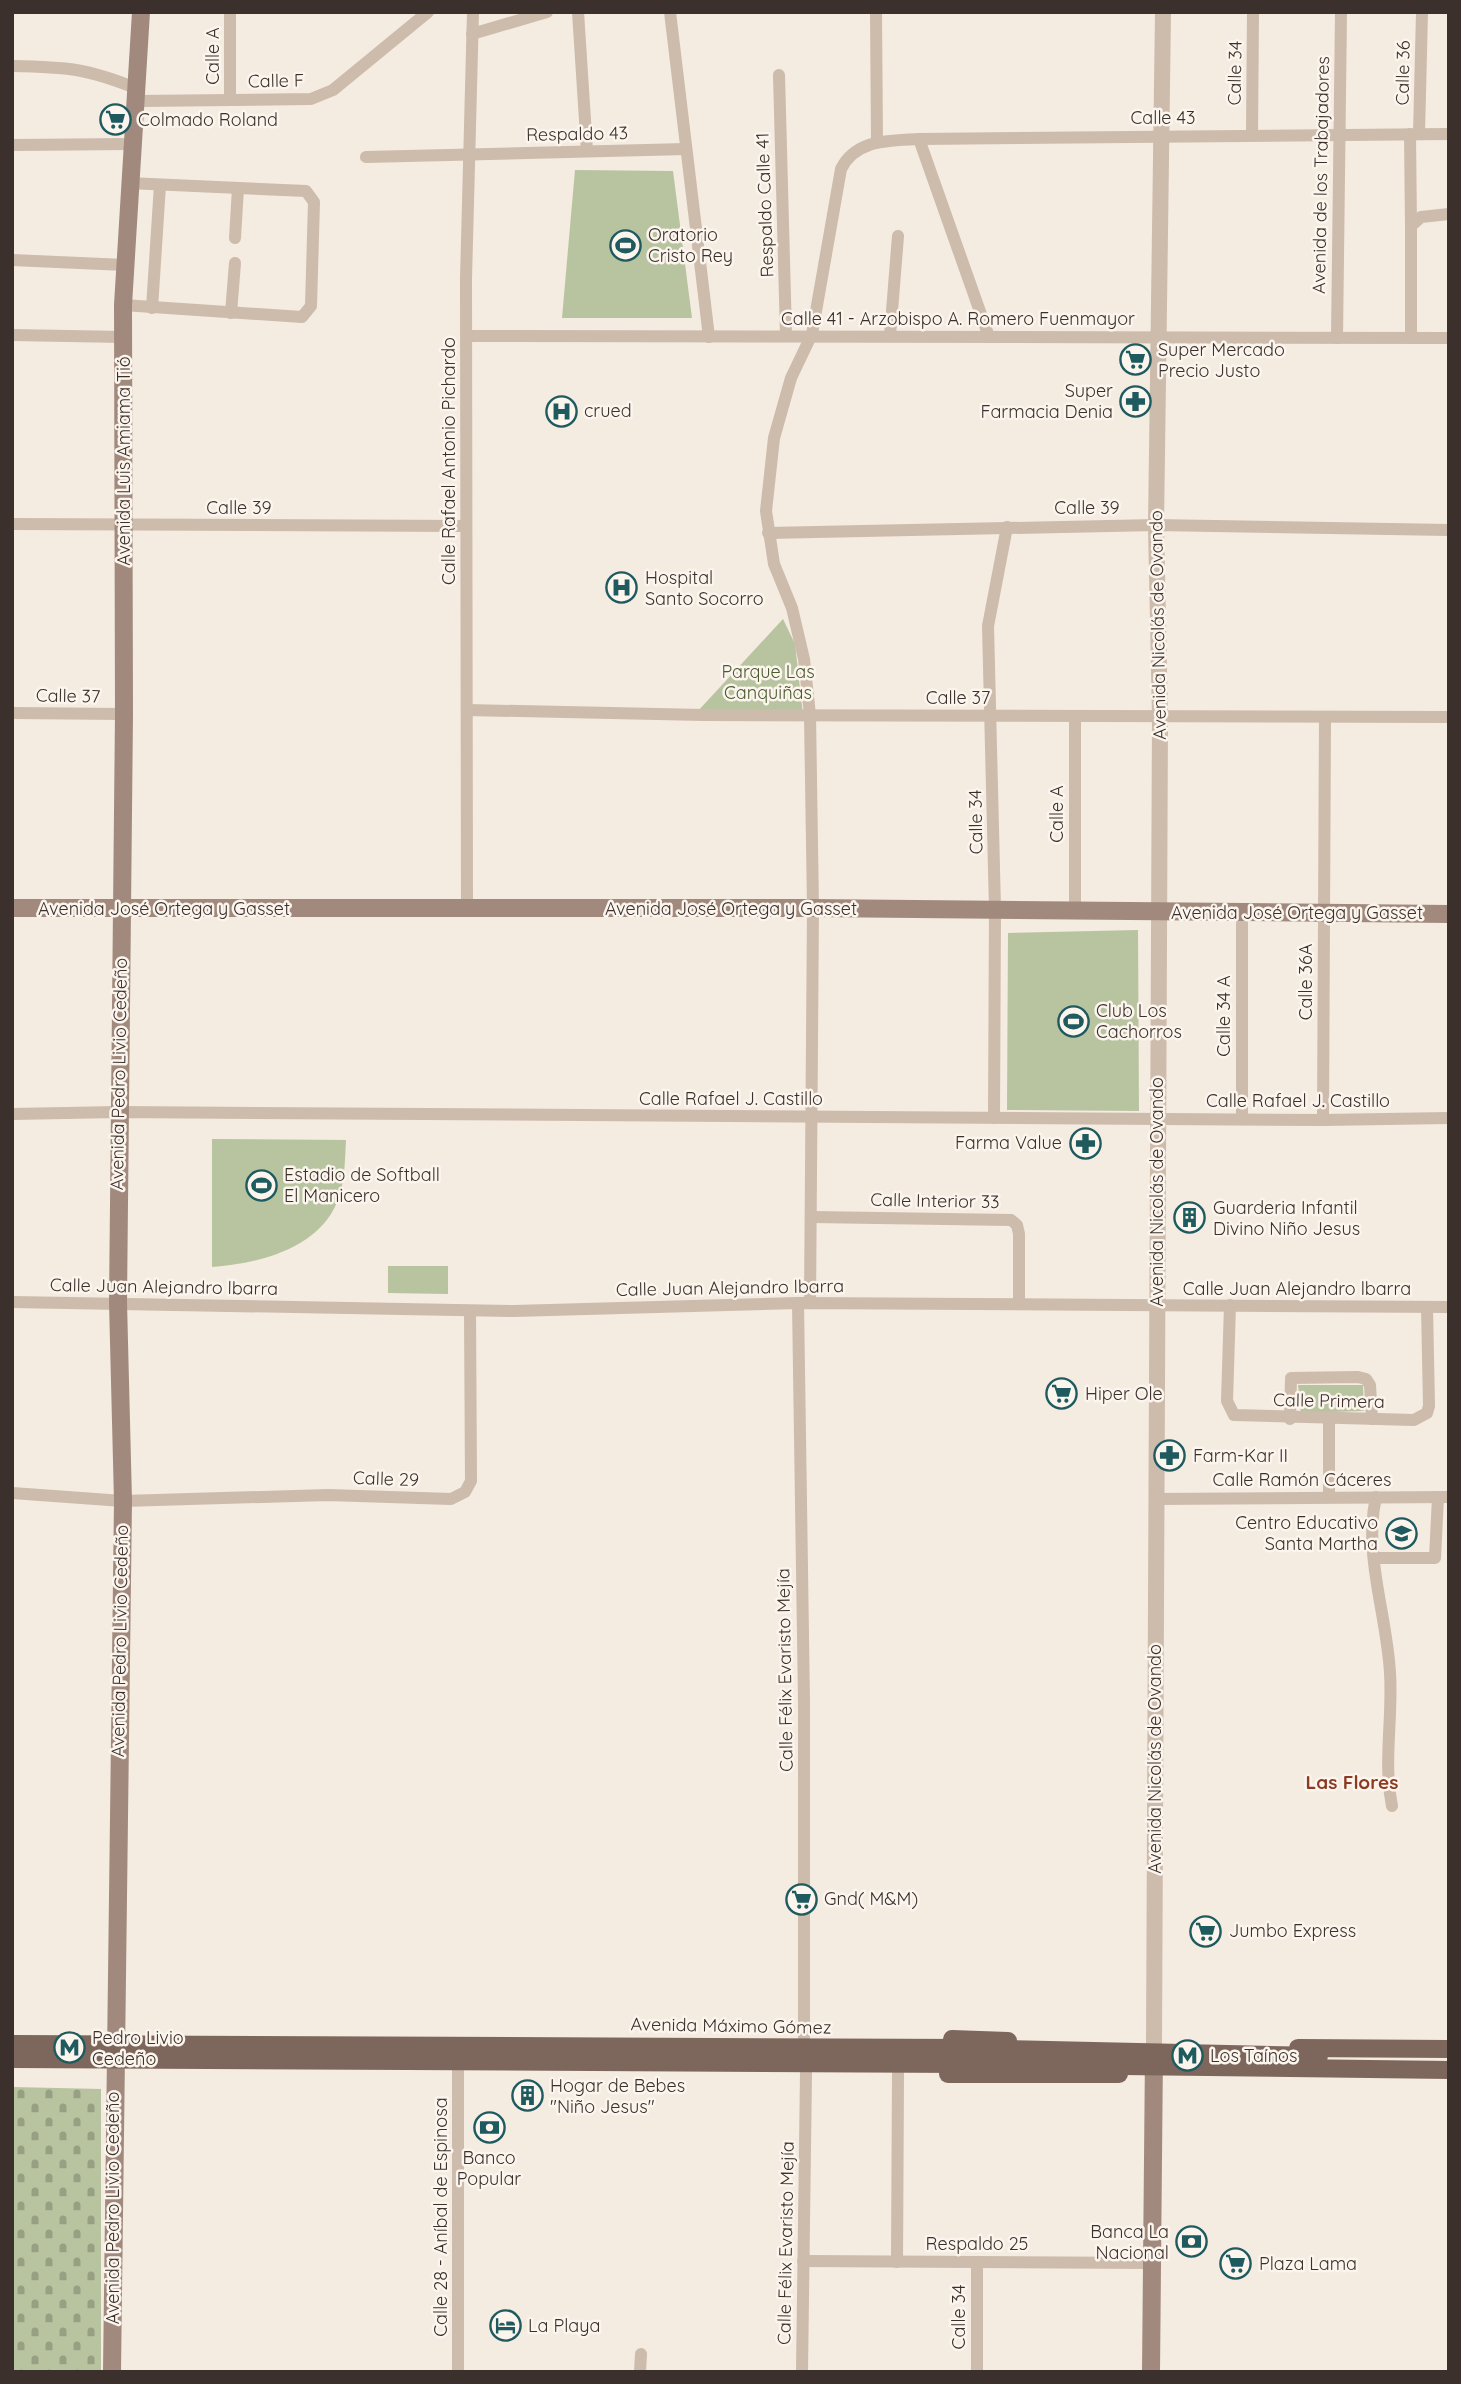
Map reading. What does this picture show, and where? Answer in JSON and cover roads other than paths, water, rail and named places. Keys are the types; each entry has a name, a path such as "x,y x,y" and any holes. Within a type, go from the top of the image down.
{"main road":[{"name":"Avenida Luis Amiama Tió","path":"122,910 125,526 123,305 128,183 137,95 141,12"},
{"name":"Avenida José Ortega y Gasset","path":"12,908 813,908 1449,914"},
{"name":"Avenida Pedro Livio Cedeño","path":"112,2372 123,1500 118,1302 122,910"},
{"path":"708,2045 804,2037 951,2038 1154,2046 1449,2049"},
{"name":"Avenida Máximo Gómez","path":"12,2044 114,2051 458,2062 707,2064 965,2056 1449,2058"},
{"name":"Avenida Máximo Gómez","path":"12,2059 114,2051 708,2045 965,2056 1449,2070"},
{"name":"Avenida Nicolás de Ovando","path":"1151,2372 1154,2046"},
{"path":"707,2064 779,2074 1449,2076"}],"street":[{"name":"Calle A","path":"230,12 230,100"},
{"name":"Calle F","path":"137,95 230,100 311,99 333,90 428,12"},
{"name":"Calle Rafael Antonio Pichardo","path":"467,910 465,526 473,12"},
{"path":"472,34 547,12"},
{"path":"578,12 587,151"},
{"path":"670,12 709,337"},
{"path":"811,334 841,169 847,156 877,142 876,12"},
{"name":"Avenida Nicolás de Ovando","path":"1154,2046 1160,717 1156,525 1163,12"},
{"name":"Calle 34","path":"1252,135 1253,12"},
{"name":"Avenida de los Trabajadores","path":"1337,338 1341,12"},
{"name":"Calle 36","path":"1411,338 1411,226 1422,12"},
{"path":"12,66 75,68 97,72 137,95"},
{"name":"Respaldo Calle 41","path":"779,75 786,335"},
{"name":"Calle 43","path":"877,142 1163,135 1449,134"},
{"path":"919,139 989,337"},
{"path":"12,145 131,144"},
{"name":"Respaldo 43","path":"366,157 686,149"},
{"path":"123,305 302,317 311,306 314,201 306,191 128,183"},
{"path":"152,308 160,185"},
{"path":"235,238 237,188"},
{"path":"1411,226 1421,217 1449,215"},
{"path":"890,336 898,236"},
{"path":"12,260 125,265"},
{"path":"232,313 235,263"},
{"name":"Calle 41 - Arzobispo A. Romero Fuenmayor","path":"467,336 709,337 811,334 1449,338"},
{"name":"Calle Félix Evaristo Mejía","path":"804,2037 804,1303 813,1217 810,715 804,659 768,533 766,511 774,438 791,378 811,334"},
{"path":"12,335 124,337"},
{"name":"Calle 39","path":"12,524 465,526"},
{"name":"Calle 39","path":"768,533 1156,525 1449,530"},
{"name":"Calle 34","path":"994,1118 995,909 988,626 1007,527"},
{"name":"Calle 37","path":"467,710 810,715 1449,717"},
{"name":"Calle 37","path":"12,713 124,714"},
{"name":"Calle A","path":"1074,716 1075,911"},
{"name":"Calle 36A","path":"1323,1121 1325,718"},
{"name":"Calle 34 A","path":"1242,913 1242,1119"},
{"name":"Calle Rafael J. Castillo","path":"12,1114 118,1112 1158,1117 1323,1121 1449,1118"},
{"name":"Calle Interior 33","path":"813,1217 1012,1220 1017,1225 1019,1234 1019,1304"},
{"name":"Calle Juan Alejandro lbarra","path":"12,1302 470,1311 804,1303 1449,1307"},
{"name":"Calle Primera","path":"1230,1305 1229,1409 1234,1415 1290,1419 1415,1420 1427,1413 1427,1307"},
{"name":"Calle 29","path":"123,1500 328,1495 451,1499 465,1492 471,1481 470,1311"},
{"path":"1290,1419 1291,1378 1358,1377 1366,1379 1370,1385 1372,1419"},
{"path":"1329,1419 1329,1497"},
{"path":"12,1493 123,1500"},
{"path":"1376,1497 1374,1558 1390,1672 1386,1765 1392,1806"},
{"path":"1374,1558 1435,1558 1443,1497"},
{"name":"Calle Ramón Cáceres","path":"1155,1499 1443,1497"},
{"name":"Calle 28 - Aníbal de Espinosa","path":"458,2062 458,2372"},
{"name":"Calle Félix Evaristo Mejía","path":"802,2372 806,2073"},
{"path":"897,2262 898,2074"},
{"name":"Respaldo 25","path":"803,2261 1151,2263"},
{"name":"Calle 34","path":"977,2262 977,2372"},
{"path":"640,2372 641,2354"}],"place":[{"name":"Colmado Roland","path":"115,120"},
{"name":"Oratorio Cristo Rey","path":"625,245"},
{"name":"Super Mercado Precio Justo","path":"1135,360"},
{"name":"Super Farmacia Denia","path":"1136,401"},
{"name":"crued","path":"561,411"},
{"name":"Hospital Santo Socorro","path":"622,588"},
{"name":"Club Los Cachorros","path":"1073,1021"},
{"name":"Farma Value","path":"1085,1143"},
{"name":"Estadio de Softball El Manicero","path":"261,1185"},
{"name":"Guarderia Infantil Divino Niño Jesus","path":"1190,1218"},
{"name":"Hiper Ole","path":"1062,1394"},
{"name":"Farm-Kar II","path":"1170,1456"},
{"name":"Centro Educativo Santa Martha","path":"1401,1533"},
{"name":"Gnd( M&M)","path":"801,1899"},
{"name":"Jumbo Express","path":"1206,1931"},
{"name":"Pedro Livio Cedeño","path":"69,2048"},
{"name":"Los Taínos","path":"1187,2056"},
{"name":"Hogar de Bebes \"Niño Jesus\"","path":"527,2096"},
{"name":"Banco Popular","path":"489,2128"},
{"name":"Banca La Nacional","path":"1192,2242"},
{"name":"Plaza Lama","path":"1236,2264"},
{"name":"La Playa","path":"505,2326"}],"district":[{"name":"Las Flores","path":"1352,1782"}],"park label":[{"name":"Parque Las Canquiñas","path":"768,682"}]}
